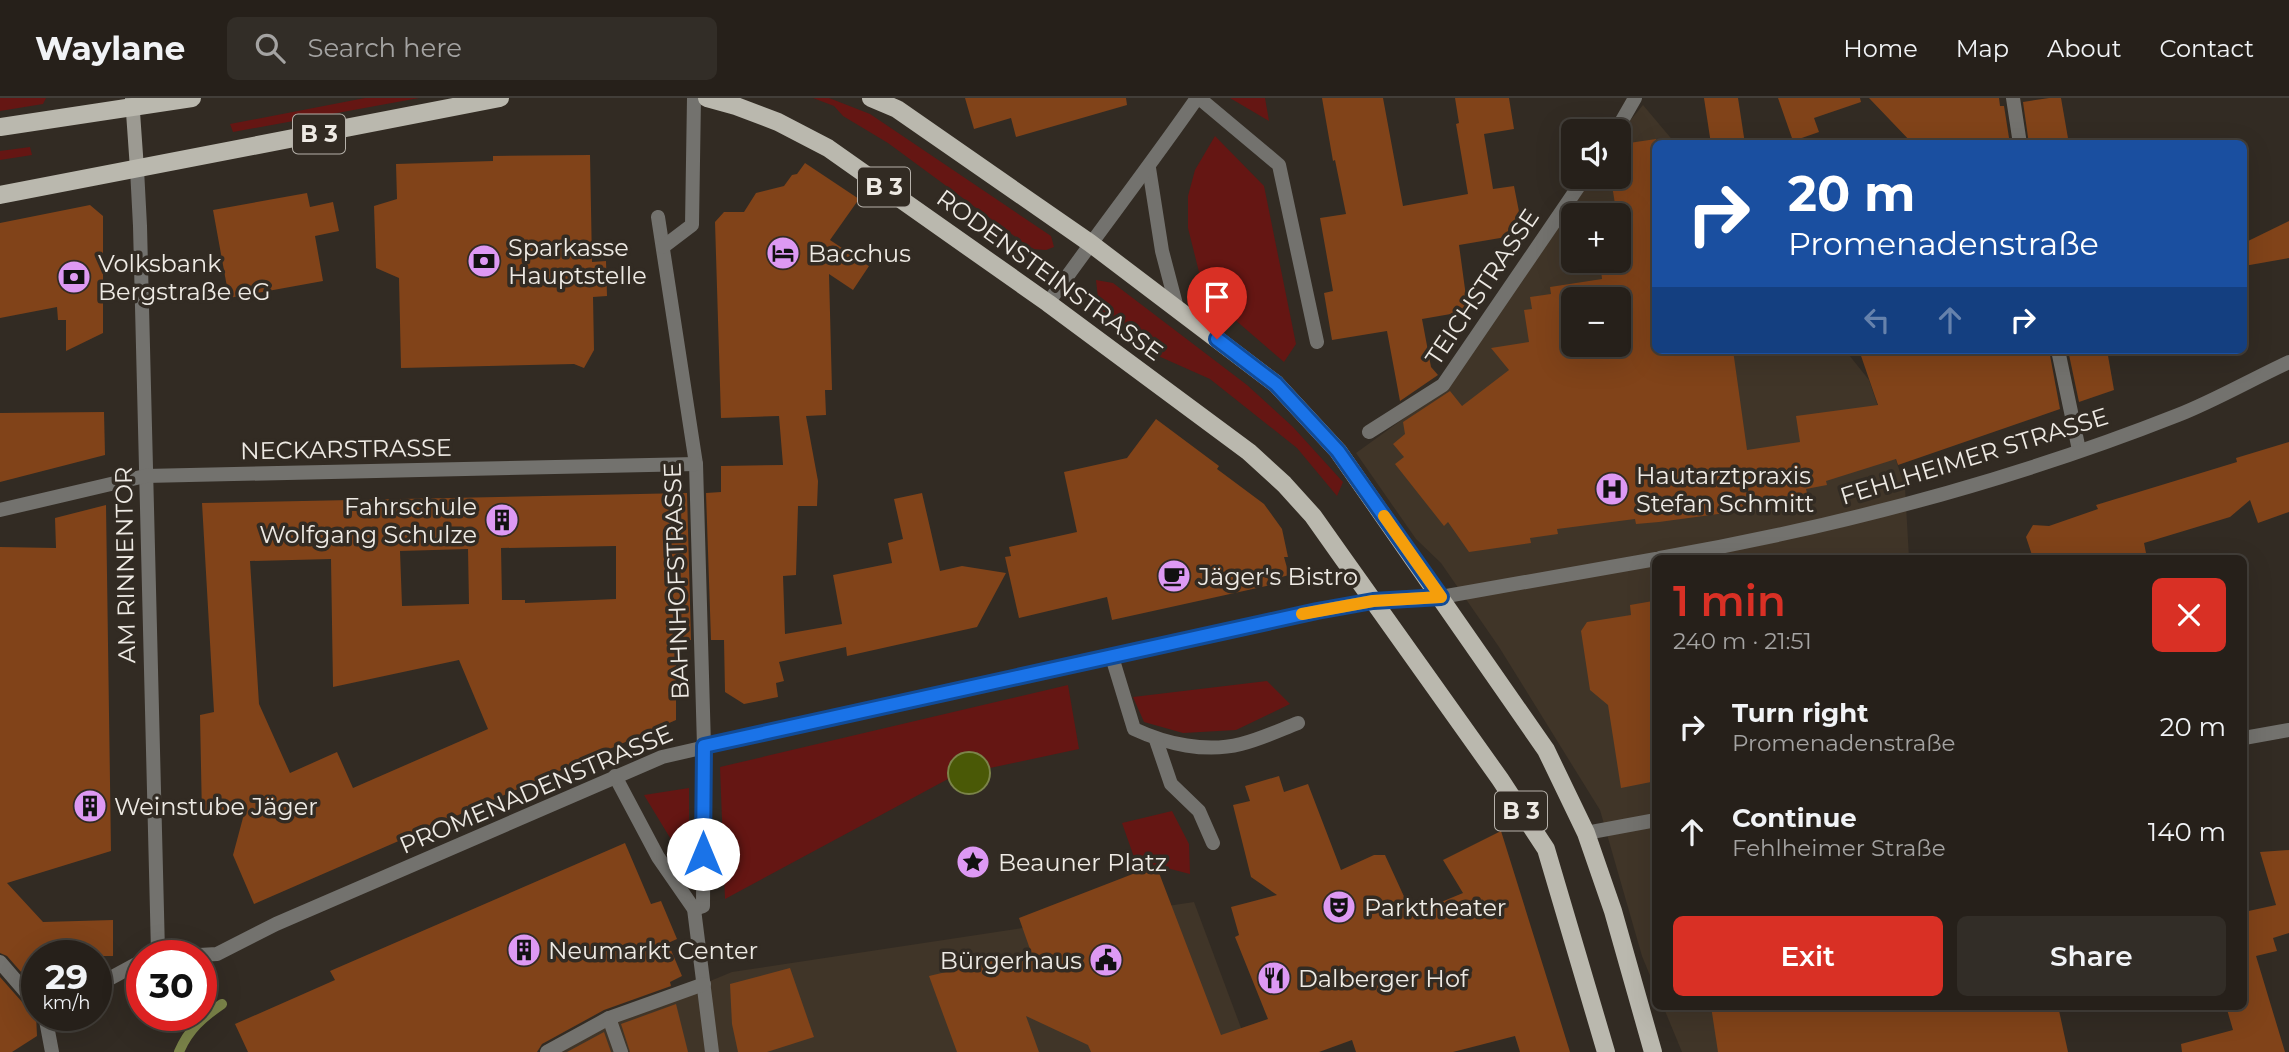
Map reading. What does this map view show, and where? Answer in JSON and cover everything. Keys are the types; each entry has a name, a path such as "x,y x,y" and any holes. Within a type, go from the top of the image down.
{"main road":[{"path":"0,127 132,103 192,98"},
{"name":"B 3","path":"0,195 500,98"},
{"name":"RODENSTEINSTRASSE","path":"707,98 778,122 828,148 1048,303 1249,452 1284,484 1313,516 1484,756 1546,849 1606,1052"},
{"name":"RODENSTEINSTRASSE","path":"871,98 897,109 1090,243 1177,308 1276,384 1338,451 1546,750 1587,833 1614,911 1653,1052"},
{"path":"132,103 137,169"}],"street":[{"path":"663,247 692,225 694,98"},
{"path":"1048,303 1198,98 1279,165 1317,342"},
{"path":"1623,119 1635,98"},
{"path":"2013,98 2019,140"},
{"path":"1149,168 1162,251 1177,308"},
{"name":"AM RINNENTOR","path":"137,169 155,940"},
{"name":"TEICHSTRASSE","path":"1369,432 1443,385 1577,189"},
{"name":"BAHNHOFSTRASSE","path":"658,217 696,464 704,746 703,906 694,909"},
{"path":"2059,354 2078,450"},
{"name":"FEHLHEIMER STRASSE","path":"1680,555 1746,543 1902,507 2180,414 2289,362"},
{"name":"NECKARSTRASSE","path":"0,510 145,476 696,464"},
{"name":"FEHLHEIMER STRASSE","path":"1373,601 1441,597 1652,560"},
{"name":"PROMENADENSTRASSE","path":"217,954 287,919 662,757 950,691 1373,601"},
{"path":"1111,657 1134,729 1156,740 1200,747 1240,744 1298,723"},
{"path":"2247,737 2289,730"},
{"path":"1156,740 1171,784 1199,811 1213,843"},
{"name":"BAHNHOFSTRASSE","path":"615,776 658,857 694,909 712,1052"},
{"path":"1587,833 1652,821"},
{"path":"0,962 21,986"},
{"path":"547,1052 609,1018 704,984"},
{"path":"609,1018 621,1052"},
{"path":"48,1031 52,1052"}],"shaded area":[{"path":"0,98 46,98 43,104 0,111"},
{"path":"365,98 419,98 233,132 230,124"},
{"path":"813,98 829,98 870,114 1051,236 1054,247 1046,250 1032,249 888,143 843,116 834,106"},
{"path":"1230,98 1265,98 1269,121"},
{"path":"1643,105 1672,140 1652,140 1652,354 1848,354 1869,380 1905,487 1909,555 1652,555 1652,981 1642,956 1600,810 1499,647 1441,563 1416,539 1356,453 1446,388 1561,218 1561,273 1631,273 1631,203 1571,203 1581,189 1631,189 1631,120"},
{"path":"1215,136 1264,186 1296,344 1284,362 1233,318 1199,272 1188,228 1188,196 1195,170"},
{"path":"30,147 32,155 0,160 0,151"},
{"path":"1096,280 1113,283 1247,385 1293,427 1343,482 1337,496 1297,448 1210,379 1138,347 1116,332 1099,307"},
{"path":"1267,681 1290,704 1236,730 1183,733 1144,722 1133,697"},
{"path":"1068,685 1079,749 990,768 980,755 950,763 948,779 725,899 720,767"},
{"path":"969,752 984,758 990,773 984,788 969,794 954,788 948,773 954,758"},
{"path":"689,788 689,869 644,795"},
{"path":"1172,811 1189,844 1190,874 1135,860 1122,823"},
{"path":"1194,902 1250,1052 557,1052 618,1019 732,972"},
{"path":"1665,1010 1799,1010 1806,1052 1682,1052"}],"building":[{"path":"965,98 1126,98 1127,105 1016,137 1011,118 974,129"},
{"path":"1322,98 1383,98 1403,206 1468,194 1456,124 1459,123 1455,98 1509,98 1514,129 1484,134 1493,189 1514,186 1521,222 1511,224 1512,236 1459,245 1468,311 1422,319 1431,367 1438,375 1400,401 1387,331 1332,340 1324,293 1333,291 1320,218 1346,214"},
{"path":"1704,98 1738,98 1744,140 1710,140"},
{"path":"1778,98 1860,98 1861,102 1814,118 1819,132 1793,140"},
{"path":"1869,98 1999,98 2000,106 2004,106 2009,140 1909,140"},
{"path":"2061,98 2068,140 2028,140 2023,102"},
{"path":"1656,139 1652,140 1652,354 1734,354 1747,450 1800,442 1796,416 1878,405 1860,354 2050,354 2060,409 1898,465 1896,459 1826,481 1827,485 1806,489 1807,493 1754,501 1755,509 1659,522 1636,524 1635,519 1557,529 1558,534 1530,538 1531,543 1469,552 1448,522 1444,526 1395,464 1404,457 1393,444 1405,434 1403,422 1450,391 1462,406 1509,370 1491,348 1529,342 1524,310 1532,309 1530,297 1551,294 1550,287 1602,279 1601,273 1631,273 1631,203 1615,203 1613,189 1631,189 1631,143"},
{"name":"Sparkasse Hauptstelle","path":"590,155 592,262 606,261 607,296 593,297 594,350 584,368 574,364 401,368 399,278 376,268 374,206 397,199 396,164 493,161 493,156"},
{"path":"805,163 859,199 830,240 869,266 853,290 829,274 832,390 825,390 826,415 806,416 818,481 817,506 798,506 796,575 783,576 785,634 842,624 833,575 892,563 888,543 903,539 894,499 922,493 940,571 962,566 1006,573 977,627 847,656 846,647 779,662 784,681 776,683 778,697 744,704 725,692 724,640 711,640 706,493 721,492 721,466 783,465 779,416 721,418 715,222 724,212 744,212 756,193 784,186"},
{"path":"307,193 310,207 333,202 339,231 315,236 323,281 229,298 213,210"},
{"name":"Volksbank Bergstraße eG","path":"90,205 103,216 103,333 66,351 66,320 58,320 57,307 0,318 0,223"},
{"path":"2289,221 2289,258 2247,265 2247,242"},
{"path":"2069,354 2108,354 2114,390 2079,402"},
{"path":"104,412 105,455 0,482 0,413"},
{"path":"1156,419 1264,504 1282,529 1288,557 1284,557 1289,575 1274,579 1275,584 1112,620 1107,597 1019,618 1005,557 1011,556 1009,547 1077,532 1064,472 1127,458"},
{"path":"2289,442 2289,512 2258,523 2250,500 2230,517 2144,543 2146,555 2032,555 2026,537 2033,525 2049,526 2098,509 2096,505 2237,462 2236,458"},
{"path":"687,493 691,640 676,641 676,720 254,904 233,855 244,814 202,817 200,715 214,712 202,503","holes":["616,546 616,599 525,603 525,600 502,600 501,548","468,549 469,604 402,606 400,551","331,559 333,687 459,660 488,729 353,788 337,752 290,773 259,704 250,561"]},
{"path":"106,505 111,851 7,883 43,922 113,920 113,956 112,940 21,940 21,972 7,956 0,953 0,547 56,548 55,518"},
{"path":"1652,601 1652,782 1621,788 1608,705 1590,690 1581,631 1587,622 1631,615 1630,605"},
{"path":"1279,776 1284,792 1308,784 1341,870 1374,855 1385,855 1412,914 1463,893 1443,860 1501,831 1570,1052 1520,1052 1515,1036 1453,1052 1356,1052 1352,1040 1319,1052 1091,1052 1088,1045 1026,1016 1039,1052 957,1052 929,976 1031,952 1019,918 1156,865 1221,1035 1268,1019 1235,937 1239,935 1231,907 1277,895 1251,877 1233,805 1250,801 1245,786"},
{"name":"Neumarkt Center","path":"625,843 651,904 661,901 677,939 668,943 682,976 670,982 671,986 604,1010 542,1044 537,1052 248,1052 235,1024 335,980 330,971"},
{"path":"2289,850 2289,933 2273,938 2277,951 2256,956 2285,1052 2182,1052 2181,1044 2233,1030 2227,1010 2247,1010 2247,911 2276,905 2260,852"},
{"path":"790,968 814,1037 767,1052 738,1052 732,1024 730,984"},
{"path":"0,977 21,1001 21,1031 37,1031 37,1036 12,1052 0,1052"},
{"path":"676,1004 688,1052 630,1052 621,1024"},
{"path":"1712,1010 2059,1010 2068,1052 1718,1052"},
{"path":"604,1032 611,1052 567,1052"}],"waterway":[{"path":"179,1052 197,1025 222,1004"}],"slow traffic":[{"path":"1302,614 1373,601 1441,597 1384,516"}],"place":[{"name":"Bacchus","path":"783,253"},
{"name":"Sparkasse Hauptstelle","path":"484,261"},
{"name":"Volksbank Bergstraße eG","path":"74,277"},
{"name":"Hautarztpraxis Stefan Schmitt","path":"1612,489"},
{"name":"Fahrschule Wolfgang Schulze","path":"502,520"},
{"name":"Jäger's Bistro","path":"1174,576"},
{"name":"Weinstube Jäger","path":"90,806"},
{"name":"Beauner Platz","path":"973,862"},
{"name":"Parktheater","path":"1339,907"},
{"name":"Neumarkt Center","path":"524,950"},
{"name":"Bürgerhaus","path":"1106,960"},
{"name":"Dalberger Hof","path":"1274,978"}],"route":[{"path":"703,854 704,746 1317,611 1373,601 1441,597 1338,451 1276,384 1217,339"}]}
